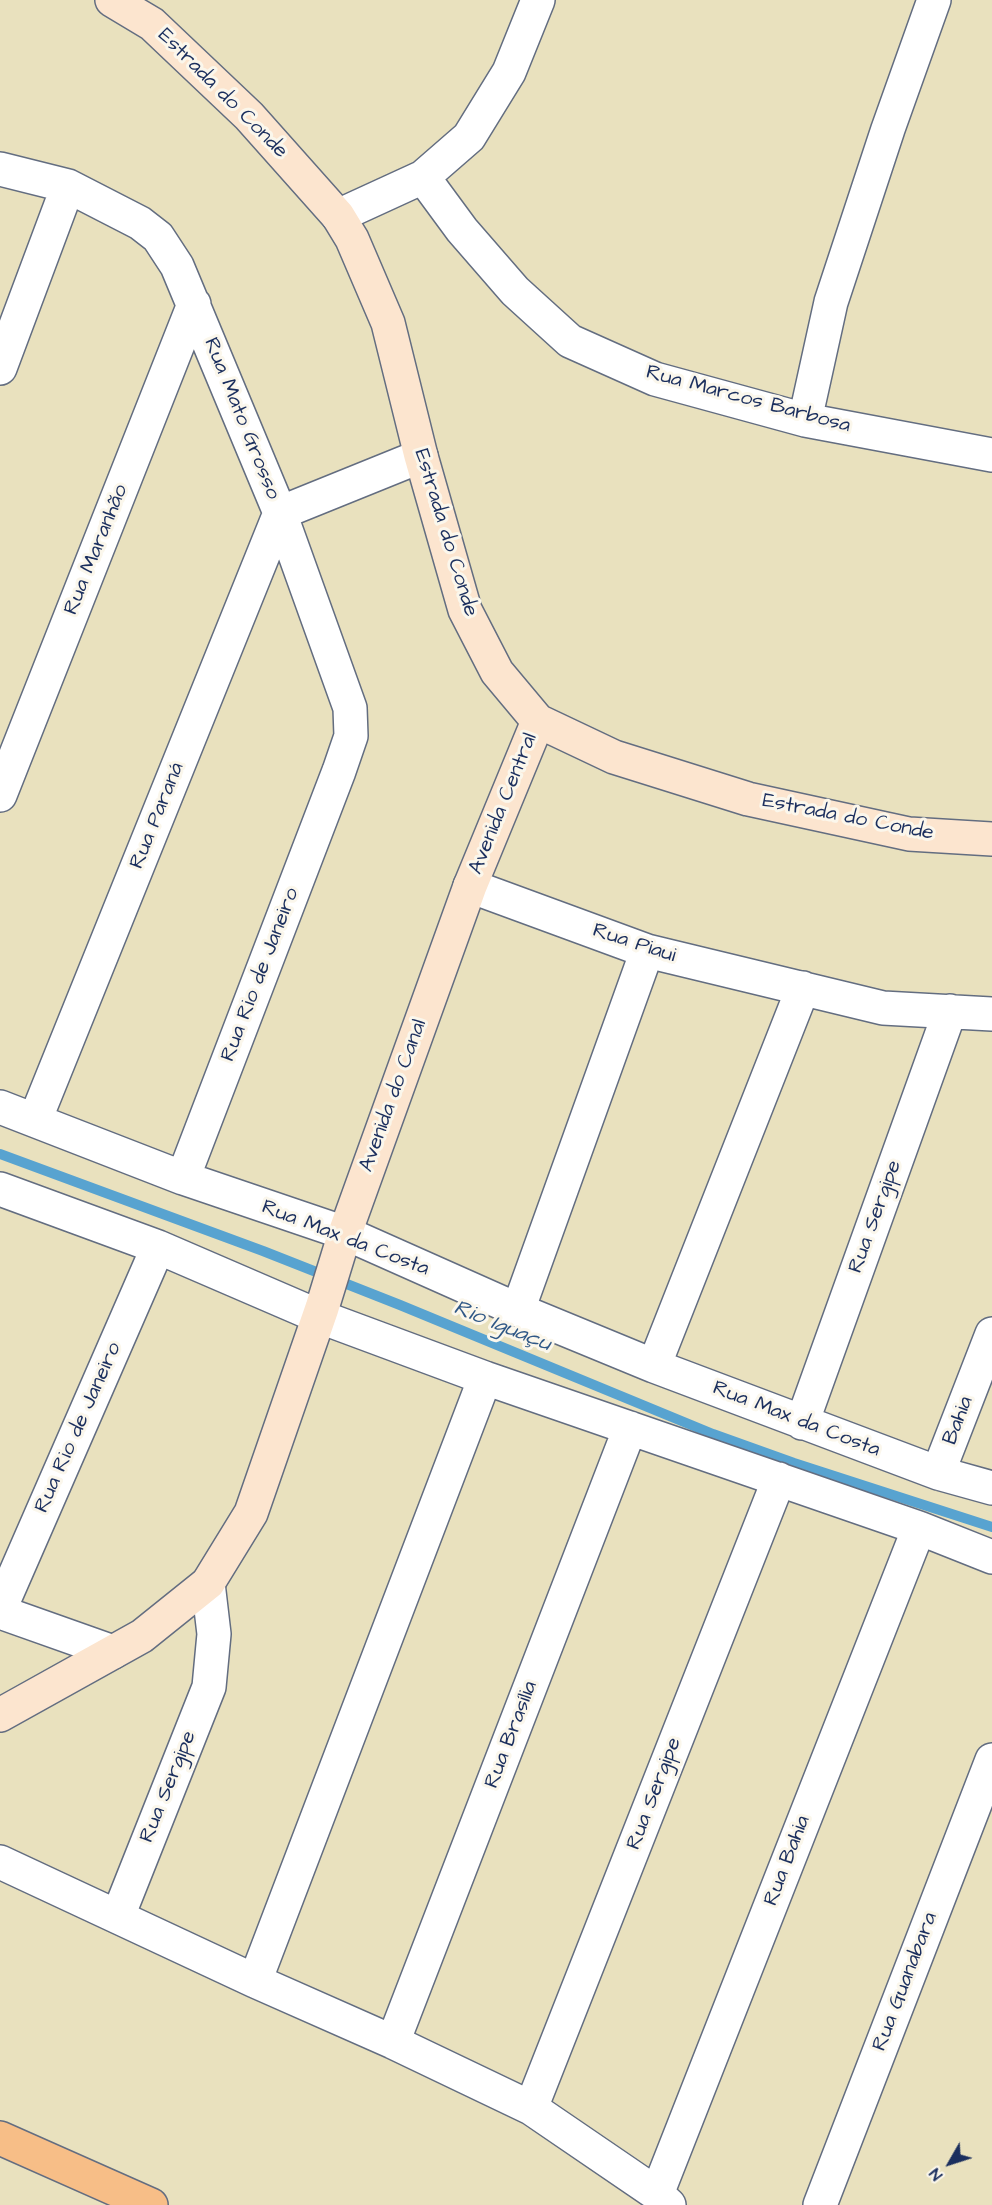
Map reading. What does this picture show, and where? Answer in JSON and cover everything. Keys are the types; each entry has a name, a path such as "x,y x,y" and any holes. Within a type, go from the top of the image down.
{"main road":[{"path":"0,2138 151,2205"}],"street":[{"path":"338,216 423,177 469,137 508,72 538,0"},
{"path":"805,420 831,302 888,129 934,0"},
{"name":"Estrada do Conde","path":"117,1 152,24 249,116 338,216 352,239 388,322 421,456 465,610 496,672 538,721 614,757 748,800 909,834 992,839"},
{"name":"Rua Mato Grosso","path":"4,175 68,186 140,223 158,237 177,266 280,513 351,708 351,736 339,771"},
{"name":"Rua Marcos Barbosa","path":"423,177 462,230 515,291 570,340 655,378 805,420 992,455"},
{"path":"0,368 68,186"},
{"name":"Rua Maranhão","path":"0,795 194,304"},
{"path":"280,513 421,456"},
{"name":"Rua Paraná","path":"35,1120 280,513"},
{"name":"Avenida Central","path":"470,886 538,721"},
{"name":"Rua Rio de Janeiro","path":"183,1178 339,771"},
{"name":"Rua Piaui","path":"470,886 647,951 883,1008 992,1014"},
{"name":"Avenida do Canal","path":"320,1312 343,1238 470,886"},
{"path":"518,1310 647,951"},
{"path":"654,1366 803,988"},
{"name":"Rua Sergipe","path":"802,1423 950,1011"},
{"name":"Rua Max da Costa","path":"0,1107 343,1238 654,1366 802,1423 938,1473 992,1488"},
{"path":"2,1198 158,1247 485,1378 919,1528 992,1557"},
{"name":"Rua Rio de Janeiro","path":"113,1652 0,1611 158,1247"},
{"path":"0,1714 142,1636 208,1583 251,1513 320,1312"},
{"name":"Bahia","path":"938,1473 992,1334"},
{"path":"255,1981 485,1378"},
{"name":"Rua Brasília","path":"393,2042 630,1428"},
{"name":"Rua Sergipe","path":"531,2108 779,1479"},
{"name":"Rua Bahia","path":"663,2200 919,1528"},
{"name":"Rua Sergipe","path":"118,1916 209,1687 214,1634 208,1583"},
{"name":"Rua Guanabara","path":"820,2205 992,1760"},
{"path":"0,1862 255,1981 393,2042 531,2108 663,2200"}],"waterway":[{"name":"Rio Iguaçu","path":"0,1154 263,1251 713,1434 794,1463 992,1527"}]}
